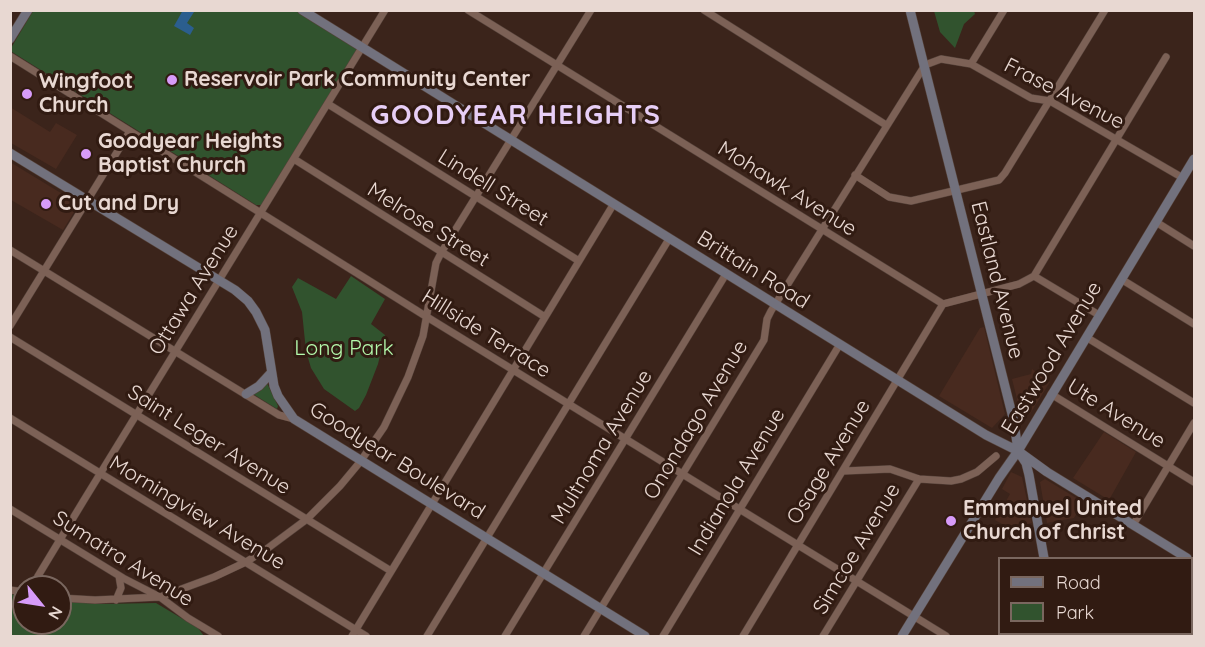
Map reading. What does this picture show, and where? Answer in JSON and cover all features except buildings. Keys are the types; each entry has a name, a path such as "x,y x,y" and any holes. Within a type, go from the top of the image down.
{"street":[{"path":"10,39 28,10"},
{"name":"Brittain Road","path":"302,10 613,205 987,435 1018,451 1047,472 1185,557"},
{"name":"Ottawa Avenue","path":"39,575 385,10"},
{"name":"Mohawk Avenue","path":"468,10 485,15 556,66 943,304"},
{"path":"72,598 116,600 160,597 214,578 246,562 307,519 332,494 360,462 384,427 398,401 416,357 441,253 591,10"},
{"path":"704,10 886,125"},
{"name":"Eastland Avenue","path":"910,10 1014,422 1018,451 1026,464 1029,475 1044,557"},
{"path":"971,64 1004,10"},
{"path":"855,175 889,197 906,201 921,200 1003,177 1105,10"},
{"name":"Hillside Terrace","path":"10,56 427,317 946,636"},
{"path":"943,304 1027,281 1034,276 1166,57"},
{"name":"Frase Avenue","path":"925,65 941,59 971,64 1031,98 1050,101 1183,178"},
{"name":"Onondago Avenue","path":"584,636 764,340 767,319 775,304 925,65"},
{"name":"Lindell Street","path":"328,104 579,261"},
{"path":"10,326 130,131"},
{"name":"Goodyear Boulevard","path":"10,153 248,301 261,320 269,344 271,373 278,396 294,419 360,462 645,636"},
{"name":"Melrose Street","path":"294,159 545,317"},
{"name":"Eastwood Avenue","path":"902,636 1018,451 1193,163"},
{"path":"354,633 613,205"},
{"path":"1156,222 1194,246"},
{"path":"427,636 669,239"},
{"path":"10,250 279,415 294,419"},
{"name":"Multnoma Avenue","path":"505,636 726,274"},
{"path":"1034,276 1099,315"},
{"path":"1121,279 1194,324"},
{"name":"Osage Avenue","path":"743,636 943,304"},
{"name":"Saint Leger Avenue","path":"10,337 391,571"},
{"path":"1086,337 1194,403"},
{"name":"Indianola Avenue","path":"663,636 840,344"},
{"path":"246,394 259,386 271,373"},
{"name":"Ute Avenue","path":"1051,394 1194,482"},
{"name":"Morningview Avenue","path":"10,418 246,562 354,633 366,636"},
{"path":"1133,525 1194,423"},
{"path":"844,471 890,469 919,479 945,482 961,479 977,472 996,456"},
{"name":"Simcoe Avenue","path":"823,636 919,479"},
{"name":"Sumatra Avenue","path":"10,509 119,576 160,597 218,636"},
{"path":"116,600 120,588 119,576"}],"shaded area":[{"path":"10,107 50,132 56,123 77,135 56,169 11,143"},
{"path":"10,162 79,204 63,230 11,200"},
{"path":"984,327 1005,414 992,428 939,396 980,328"},
{"path":"1032,369 1050,382 1030,414 1021,415 1012,379 1031,374"},
{"path":"1104,432 1136,452 1109,500 1073,478"},
{"path":"1011,472 1022,477 1032,523 1009,528 995,520 1010,494 1002,489"},
{"path":"1045,479 1083,502 1074,518 1047,523 1040,482"}],"green space":[{"path":"296,10 357,48 358,51 263,205 256,205 12,52 11,48 33,11"},
{"path":"934,11 974,11 975,14 964,24 955,48 940,32"},
{"name":"Long Park","path":"351,276 385,299 371,324 385,335 378,364 366,395 355,411 324,389 311,368 306,351 302,312 292,287 298,278 336,299"},
{"path":"267,383 278,406 277,409 253,394"},
{"path":"10,594 12,594 12,635 72,635 72,602 156,603 198,628 204,636 11,636"},
{"path":"1194,615 1194,636 1096,636 1193,635"}],"water":[{"path":"183,10 194,12 187,23 194,28 190,35 174,26"}],"place":[{"name":"Reservoir Park Community Center","path":"172,80"},
{"name":"Wingfoot Church","path":"27,94"},
{"name":"Goodyear Heights Baptist Church","path":"86,154"},
{"name":"Cut and Dry","path":"46,204"},
{"name":"Emmanuel United Church of Christ","path":"951,521"}],"district":[{"name":"GOODYEAR HEIGHTS","path":"516,116"}]}
